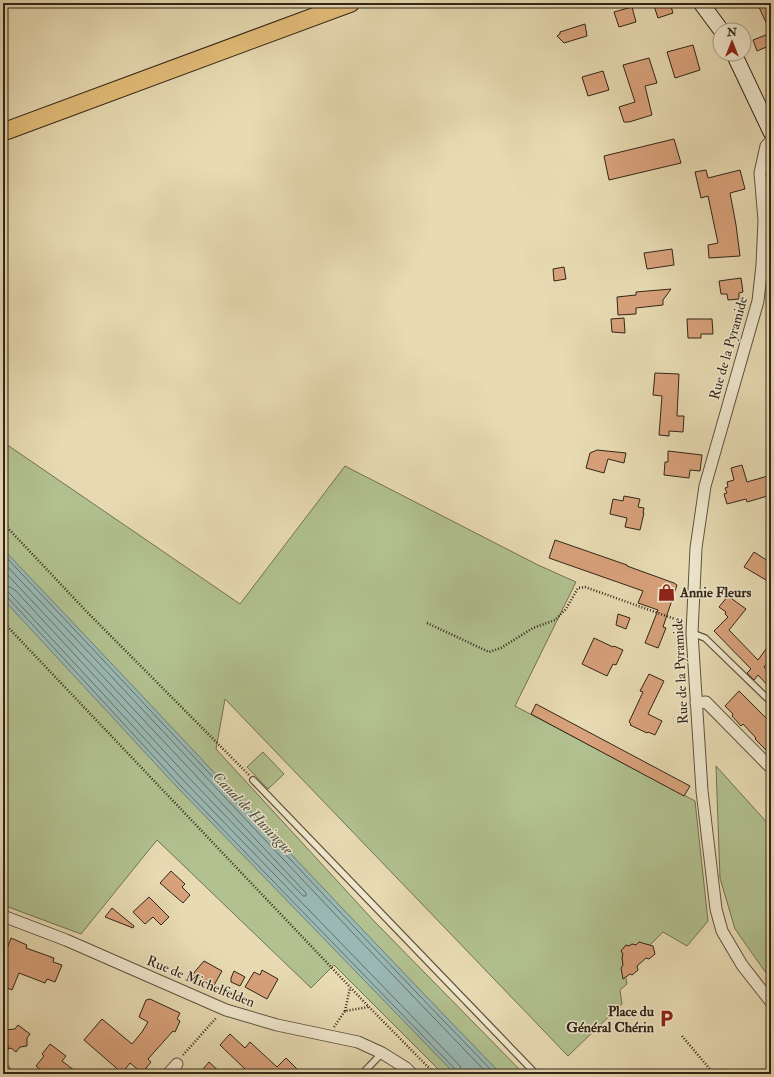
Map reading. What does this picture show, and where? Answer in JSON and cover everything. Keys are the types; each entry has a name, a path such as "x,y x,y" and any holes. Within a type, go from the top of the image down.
{"main road":[{"path":"3,132 351,3"}],"street":[{"path":"701,3 715,22"},
{"path":"738,62 771,132"},
{"name":"Rue de la Pyramide","path":"771,141 766,146 760,173 764,220 762,265 758,301 705,486 696,548 692,628 702,791 716,909 722,931 742,965 771,1002"},
{"path":"696,703 706,702 771,768"},
{"name":"Rue de Michelfelden","path":"3,916 66,940 223,1009 277,1025 358,1042 382,1053 406,1068 412,1074"},
{"path":"168,1074 177,1064"},
{"path":"3,1070 7,1074"}],"lane":[{"path":"692,628 705,638 771,702"},
{"path":"253,780 536,1074"},
{"path":"362,1074 382,1053"}],"path":[{"path":"3,523 87,612 253,780"},
{"path":"427,623 489,652 501,648 533,628 555,620 566,609 578,588 585,588 672,618 692,628"},
{"path":"3,622 350,988 435,1074"},
{"path":"328,1036 345,1011 350,988"},
{"path":"345,1011 369,1007"},
{"path":"177,1064 180,1058 223,1009"},
{"path":"682,1036 714,1074"}],"green space":[{"path":"3,442 240,604 345,466 538,565 576,582 515,706 695,801 708,921 687,946 663,932 647,948 639,942 636,945 626,945 621,951 623,954 622,958 627,984 620,990 622,1004 568,1056 225,699 216,749 374,921 524,1074 443,1074 334,965 311,988 157,840 81,934 3,905"},
{"path":"263,752 284,774 268,789 247,767"},
{"path":"716,766 771,827 771,855 768,858 771,861 771,980 735,929 720,878"}],"water":[{"path":"3,549 501,1074 455,1074 177,787 3,599"}],"building":[{"path":"653,3 670,3 673,13 658,18"},
{"path":"757,3 771,3 771,33"},
{"path":"632,7 636,22 619,27 614,12"},
{"path":"585,24 587,36 564,43 557,36 560,32"},
{"path":"771,33 771,45 757,51 753,40"},
{"path":"693,45 700,70 675,78 667,52"},
{"path":"649,58 657,83 645,86 652,115 629,122 624,122 619,107 635,102 623,65"},
{"path":"603,71 609,90 588,96 582,77"},
{"path":"674,139 681,163 609,180 604,156"},
{"path":"706,170 708,178 740,170 745,189 730,193 740,256 709,258 708,245 718,243 708,196 701,198 695,172"},
{"path":"672,249 674,265 647,269 644,253"},
{"path":"564,267 566,279 554,281 553,269"},
{"path":"741,278 743,292 739,293 739,299 728,300 727,294 721,294 719,281"},
{"path":"671,289 663,300 663,305 636,308 636,314 618,315 617,297 636,295 636,292"},
{"path":"624,318 625,333 612,332 611,319"},
{"path":"687,319 712,319 713,334 701,334 701,338 688,338"},
{"path":"655,373 679,374 677,416 684,416 683,432 669,431 669,436 659,435 662,396 653,395"},
{"path":"597,450 626,453 624,463 608,459 604,473 586,468 590,453"},
{"path":"668,451 702,455 700,471 690,470 689,478 664,475 665,462 668,462"},
{"path":"742,465 747,482 771,475 771,495 747,502 746,499 727,504 724,494 727,493 725,488 728,487 727,482 734,480 731,468"},
{"path":"624,496 640,499 638,507 644,508 644,513 640,530 625,527 627,518 610,514 613,499 623,501"},
{"path":"555,540 627,565 677,585 663,627 666,628 658,648 645,643 658,610 638,603 643,591 549,558"},
{"path":"754,552 771,563 771,583 744,567"},
{"path":"728,596 746,609 729,630 758,660 771,642 771,658 764,667 771,673 771,689 758,675 754,680 747,673 751,669 714,631 728,617 725,614 726,612 719,607"},
{"path":"618,614 630,618 626,629 616,625"},
{"path":"594,638 623,650 616,665 613,664 607,676 582,664"},
{"path":"649,674 664,681 648,714 662,721 655,735 630,725 631,724 629,722 643,692 640,691"},
{"path":"739,691 771,723 771,755 743,724 741,726 732,716 733,714 725,706"},
{"path":"536,704 690,786 684,796 531,714"},
{"path":"171,871 185,884 182,887 190,895 183,903 160,883"},
{"path":"149,897 169,917 161,925 153,917 145,924 133,912"},
{"path":"112,908 134,926 133,928 105,917"},
{"path":"11,938 27,945 26,948 54,958 53,962 62,965 55,982 47,979 45,983 19,973 12,990 3,986 3,959"},
{"path":"639,942 653,946 655,954 649,959 646,958 637,966 638,970 632,975 630,974 623,979 621,968 623,965 623,954 621,951 626,945 636,945"},
{"path":"204,961 222,971 213,987 192,975"},
{"path":"262,970 278,979 267,999 245,987 254,972 260,975"},
{"path":"234,971 245,977 240,986 231,982"},
{"path":"150,999 180,1013 177,1019 180,1021 175,1032 173,1031 148,1059 151,1062 142,1073 130,1063 122,1073 84,1040 102,1019 132,1044 148,1022 139,1017 146,1000"},
{"path":"18,1025 30,1034 27,1038 27,1046 20,1047 16,1052 11,1048 8,1049 8,1045 4,1042 7,1038 6,1030 15,1029"},
{"path":"230,1034 245,1048 250,1042 277,1067 286,1058 297,1069 292,1074 253,1074 248,1072 220,1045"},
{"path":"50,1044 66,1056 62,1061 79,1074 46,1074 36,1066 44,1056 42,1054"},
{"path":"209,1062 222,1074 199,1074"}],"place":[{"name":"Annie Fleurs","path":"667,592"},
{"name":"Place du Général Chérin","path":"667,1019"}],"water label":[{"name":"Canal de Huningue","path":"253,813"}]}
